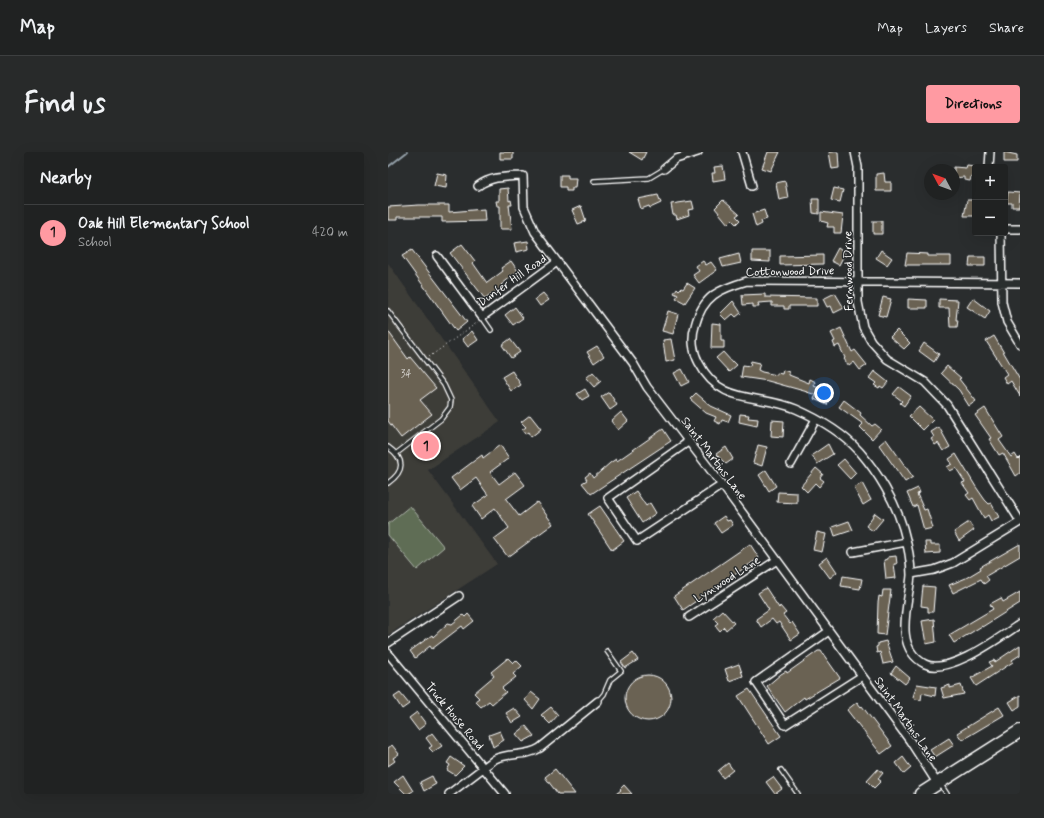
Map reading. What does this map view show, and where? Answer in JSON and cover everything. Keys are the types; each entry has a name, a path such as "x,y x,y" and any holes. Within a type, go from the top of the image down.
{"main road":[{"path":"921,794 1020,730"}],"street":[{"path":"664,169 676,159 698,152"},
{"path":"742,152 752,186"},
{"name":"Fernwood Drive","path":"855,152 858,167 859,313 863,327 871,341 887,359 926,382 947,405 1020,521"},
{"path":"989,164 990,152"},
{"name":"Saint Martins Lane","path":"478,186 486,180 495,177 522,176 522,200 526,214 535,232 633,363 647,387 722,485 910,741 938,782"},
{"path":"1008,229 1020,229"},
{"path":"1002,236 1002,302 1008,322 1020,344"},
{"name":"Dunfer Hill Road","path":"437,256 482,318 557,262"},
{"name":"Cottonwood Drive","path":"1020,283 747,281 718,291 709,298 697,318 693,333 695,354 703,371 716,386 732,394 773,401 796,409 816,419 844,436 869,462 878,475 896,512 906,542 911,574 905,632 906,641 914,655 925,664 941,667 949,665 970,655 1020,624"},
{"path":"791,464 816,419"},
{"path":"688,442 608,498 637,541 722,485"},
{"path":"911,574 948,566 1020,521"},
{"path":"853,552 906,542"},
{"name":"Lynwood Lane","path":"689,617 777,560"},
{"path":"388,643 459,596"},
{"path":"829,632 756,682 785,725 862,676"},
{"name":"Truck House Road","path":"388,652 505,794"},
{"path":"449,794 483,767 500,757 524,755 535,751 598,702"}],"lane":[{"path":"594,181 648,178 664,169"},
{"path":"388,311 449,393 450,407 446,414 433,426 397,453"},
{"path":"482,318 491,330"},
{"path":"388,447 397,453 400,458 401,468 396,477 388,483"},
{"path":"598,702 604,694 610,680 621,671 607,652"},
{"path":"780,770 798,794"},
{"path":"938,782 946,794"}],"path":[{"path":"425,360 482,318"}],"shaded area":[{"path":"388,263 500,422 428,470 497,564 388,635"}],"green space":[{"path":"410,506 444,547 417,570 388,535 388,524"}],"building":[{"path":"500,152 513,152 513,159 500,159"},
{"path":"629,152 646,152 642,160"},
{"path":"768,152 780,152 771,171 762,168"},
{"path":"829,152 838,152 839,168 832,169"},
{"path":"1004,152 1017,155 1017,162 1004,162"},
{"path":"967,165 972,166 972,177 970,181 964,180 964,177 960,177 960,168 966,168"},
{"path":"723,166 725,179 713,181 712,173 715,173 714,167"},
{"path":"437,173 447,175 446,188 434,186"},
{"path":"884,173 885,182 891,182 891,191 876,191 876,174"},
{"path":"560,175 568,175 568,178 576,178 575,188 572,188 572,191 566,191 566,187 560,187"},
{"path":"785,181 788,198 779,200 776,183"},
{"path":"508,188 509,201 511,200 512,205 509,205 512,229 500,229 500,206 497,206 496,201 499,201 499,189"},
{"path":"834,188 843,190 840,202 831,200"},
{"path":"1008,192 1020,193 1019,207 1012,207 1012,203 1008,203"},
{"path":"658,195 661,203 650,208 649,206 641,209 638,199"},
{"path":"812,199 819,199 819,214 813,213"},
{"path":"723,200 739,214 736,216 740,220 736,224 732,220 728,224 715,208"},
{"path":"967,200 972,200 972,216 964,216"},
{"path":"692,201 694,209 688,210 689,215 677,219 676,215 673,215 671,204"},
{"path":"449,205 449,212 484,209 485,221 442,222 442,217 397,217 397,220 388,220 388,207"},
{"path":"581,206 586,221 578,224 572,210"},
{"path":"764,210 767,219 761,221 762,224 756,227 752,214"},
{"path":"821,212 843,215 841,233 834,233 834,227 827,227 828,223 821,221"},
{"path":"873,221 882,221 882,234 873,234"},
{"path":"528,241 529,249 516,252 514,243"},
{"path":"462,244 475,261 473,263 487,283 503,271 501,268 511,261 518,271 501,285 503,287 485,299 450,253"},
{"path":"838,248 845,253 839,265 831,261"},
{"path":"412,250 467,322 456,331 402,256"},
{"path":"881,250 892,258 887,265 876,258"},
{"path":"752,251 770,251 770,262 752,261"},
{"path":"907,253 928,254 928,256 951,256 951,265 905,265"},
{"path":"739,254 741,263 723,267 720,259"},
{"path":"823,255 823,264 780,265 780,256"},
{"path":"970,257 985,257 985,266 969,266"},
{"path":"703,261 706,265 711,262 717,270 699,283 693,275 699,271 696,266"},
{"path":"687,283 695,288 685,303 676,298 678,295 674,293 677,288 679,290 681,288 683,289"},
{"path":"543,293 549,300 540,306 535,299"},
{"path":"835,293 844,308 834,313 831,306 827,307 823,299"},
{"path":"765,294 765,297 817,298 817,306 789,306 789,309 784,309 784,306 772,306 772,302 758,303 759,307 753,307 753,304 743,305 742,295"},
{"path":"883,297 891,299 886,317 878,315"},
{"path":"973,298 990,311 985,319 967,307"},
{"path":"908,299 927,300 927,308 908,308"},
{"path":"939,299 958,300 956,320 958,320 957,327 950,327 949,308 939,308"},
{"path":"733,301 741,313 736,317 733,314 726,320 720,314"},
{"path":"515,307 523,318 513,325 505,315"},
{"path":"668,311 678,314 673,334 662,331"},
{"path":"712,323 721,324 721,341 724,341 724,348 711,348"},
{"path":"841,328 852,352 855,350 867,365 860,370 854,362 849,366 844,359 845,358 839,345 835,347 833,342 835,341 831,333"},
{"path":"897,330 910,343 904,349 890,337"},
{"path":"388,331 408,359 410,357 436,388 420,400 432,414 401,438 388,421"},
{"path":"472,331 478,340 468,347 462,339"},
{"path":"994,336 1020,380 1020,396 1011,381 1007,384 1003,377 1007,374 986,341"},
{"path":"510,339 520,352 511,358 502,345"},
{"path":"671,339 675,360 666,362 663,340"},
{"path":"924,343 939,354 934,362 919,351"},
{"path":"597,346 604,356 594,363 587,352"},
{"path":"723,352 732,362 733,361 737,365 729,372 716,358"},
{"path":"751,361 760,363 758,370 762,372 777,375 777,373 782,374 783,370 789,372 789,375 809,383 810,379 816,382 814,386 831,393 827,405 814,399 816,395 804,391 768,381 741,377 743,365 750,366"},
{"path":"947,366 961,378 959,379 976,401 969,406 959,390 941,373"},
{"path":"682,369 689,382 681,386 674,373"},
{"path":"512,371 521,385 511,391 502,377"},
{"path":"874,371 888,382 883,388 880,386 879,388 874,385 876,383 869,378"},
{"path":"593,372 601,381 594,387 586,378"},
{"path":"899,387 911,396 904,406 900,403 902,401 893,394"},
{"path":"585,389 589,396 582,400 577,394"},
{"path":"609,392 617,405 610,410 601,397"},
{"path":"696,393 711,406 731,415 728,422 722,420 720,424 714,421 716,417 706,413 690,399"},
{"path":"844,400 861,413 860,415 872,426 875,424 881,429 872,439 860,427 863,424 839,407"},
{"path":"919,407 933,420 923,430 909,416"},
{"path":"985,408 1003,437 999,440 1011,457 1015,454 1018,459 1020,457 1020,473 1016,476 1003,453 999,455 989,439 991,438 975,415"},
{"path":"621,412 628,421 618,430 611,421"},
{"path":"740,414 749,415 748,418 758,419 757,426 739,422"},
{"path":"530,415 541,429 531,437 528,432 525,434 522,430 526,427 521,422"},
{"path":"772,420 784,421 783,437 771,436"},
{"path":"939,427 950,447 943,451 938,443 935,445 931,439 934,437 931,432"},
{"path":"663,429 671,441 591,494 582,483 587,480 585,477 590,473 593,478 610,463 616,459 617,461"},
{"path":"886,439 913,477 905,482 879,445"},
{"path":"828,444 833,454 817,464 812,455"},
{"path":"500,445 509,458 490,472 499,484 515,472 525,485 506,499 519,516 537,502 553,524 508,557 494,539 509,528 495,508 481,519 472,506 488,495 476,478 460,490 451,478 482,455 483,458"},
{"path":"758,445 767,447 762,466 753,463"},
{"path":"726,447 733,459 726,464 716,454"},
{"path":"956,454 976,487 985,500 989,504 991,503 999,517 991,521 988,515 984,518 973,498 970,500 966,495 969,493 962,483 965,482 956,468 950,471 947,467 952,464 949,459"},
{"path":"844,459 856,473 850,479 837,465"},
{"path":"816,468 823,474 820,478 824,481 819,487 815,483 807,492 801,486"},
{"path":"766,470 776,486 769,491 759,475"},
{"path":"862,483 871,500 863,505 854,488"},
{"path":"918,488 920,493 917,494 924,510 927,509 933,528 924,530 917,505 913,507 907,493"},
{"path":"636,491 646,506 650,503 656,513 642,523 626,498"},
{"path":"778,492 797,493 797,503 777,502"},
{"path":"600,506 624,541 612,550 588,514"},
{"path":"875,513 883,519 873,531 866,526"},
{"path":"724,516 727,521 730,520 733,525 721,533 714,523"},
{"path":"849,521 853,530 835,536 832,527"},
{"path":"969,522 974,530 959,541 954,532"},
{"path":"817,532 826,534 822,552 813,550"},
{"path":"925,542 930,542 930,545 940,545 940,553 926,554"},
{"path":"750,544 759,558 683,610 674,596"},
{"path":"1020,544 1020,556 986,576 989,580 984,584 981,579 953,593 949,585 966,578 981,569 980,567"},
{"path":"896,556 897,564 894,564 896,578 886,579 884,560 888,559 888,557"},
{"path":"827,557 837,572 830,578 819,563"},
{"path":"843,576 862,579 860,589 841,586"},
{"path":"923,586 935,587 933,612 928,612 928,607 921,606"},
{"path":"766,588 779,608 780,606 786,613 783,615 790,624 792,622 800,634 791,640 779,622 776,624 772,619 761,627 756,619 769,610 758,593"},
{"path":"883,590 891,590 885,635 877,634 878,603 879,596 882,597"},
{"path":"1020,592 1020,603 954,643 949,635 993,609 990,604 1001,598 1003,602"},
{"path":"722,610 734,623 726,630 724,627 720,631 715,625 718,623 713,618"},
{"path":"468,614 474,621 464,629 462,626 432,649 430,646 415,658 410,651 432,635 433,637 448,623 452,624 463,615 465,617"},
{"path":"934,619 936,642 926,644 922,621"},
{"path":"886,641 893,662 883,664 880,652 877,653 876,647 878,646 878,643"},
{"path":"1020,645 1020,655 1012,660 1013,662 976,686 971,678 992,666 989,662 994,660 995,662"},
{"path":"818,651 821,651 840,678 805,699 804,697 785,712 767,686 781,674 786,671 787,673"},
{"path":"633,653 638,660 625,668 621,662"},
{"path":"508,658 513,663 516,660 522,666 513,674 516,677 502,688 506,692 492,704 489,701 481,707 475,701 479,698 474,693 494,676 491,672"},
{"path":"739,664 743,676 729,681 725,669"},
{"path":"896,666 910,678 905,684 891,673"},
{"path":"653,675 657,676 667,685 670,689 670,707 661,717 653,721 643,721 635,717 626,707 625,693 629,685 639,676"},
{"path":"917,684 936,687 935,696 922,693 921,700 915,699 913,697"},
{"path":"950,685 950,688 961,685 964,694 944,698 941,688"},
{"path":"749,689 781,736 769,744 738,696"},
{"path":"531,692 540,699 533,709 525,700"},
{"path":"400,693 409,704 402,709 394,697"},
{"path":"1020,695 1020,706 1014,710 1009,702"},
{"path":"857,702 861,707 862,706 892,746 881,754 847,710"},
{"path":"551,707 558,715 550,724 541,715"},
{"path":"999,707 1004,715 962,740 957,733"},
{"path":"514,708 522,717 512,723 506,713"},
{"path":"417,712 426,724 418,730 409,718"},
{"path":"526,726 534,736 523,742 516,734"},
{"path":"500,731 504,740 493,747 489,735"},
{"path":"432,733 442,746 433,752 429,748 432,746 426,738"},
{"path":"949,738 954,745 935,757 930,750"},
{"path":"392,745 399,754 393,758 395,761 388,766 388,748"},
{"path":"451,757 464,766 455,775 447,770 450,765 447,763"},
{"path":"903,757 911,768 904,774 896,763"},
{"path":"728,763 733,770 723,778 718,771"},
{"path":"555,769 575,794 558,794 545,777"},
{"path":"878,769 883,773 878,779 881,781 874,788 867,781"},
{"path":"403,775 413,791 408,794 406,794 394,782"},
{"path":"432,776 436,784 424,791 420,782"},
{"path":"773,777 782,789 775,794 766,782"},
{"path":"624,785 632,794 616,794 621,790 620,789"}],"waterway":[{"path":"388,167 407,152"}],"place":[{"name":"Oak Hill Elementary School","path":"426,446"}]}
